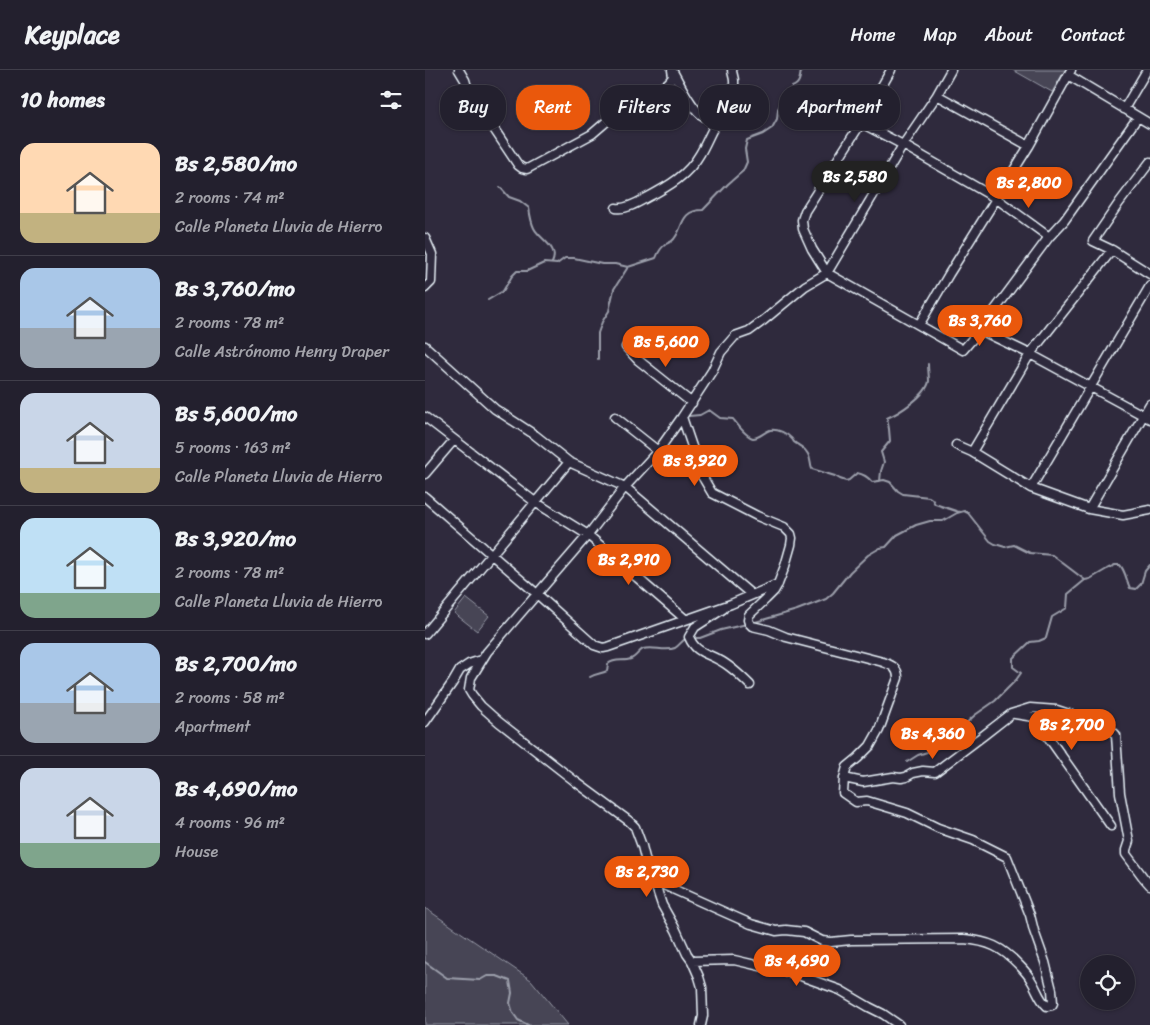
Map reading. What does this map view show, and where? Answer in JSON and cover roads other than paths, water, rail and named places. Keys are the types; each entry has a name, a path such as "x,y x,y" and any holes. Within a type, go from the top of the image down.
{"street":[{"path":"459,70 468,90 517,165 522,168 527,168 592,134 607,122 663,87 673,76 672,70"},
{"path":"672,70 699,114"},
{"path":"732,70 734,81"},
{"path":"733,85 737,70"},
{"path":"882,85 891,70"},
{"path":"701,1025 703,1016 702,987 699,977 676,930 661,905 635,827 499,722 472,695 469,690 469,683 487,652 587,535 625,487 658,451 692,403 712,371 721,352 735,336 749,330 764,320 805,286 827,273 903,145 937,95 951,70"},
{"path":"1124,109 1147,70"},
{"path":"919,325 1029,146 1070,72 1124,109 1150,124"},
{"path":"937,95 1029,146"},
{"path":"856,130 805,211 802,220 806,237 827,273 963,350 1063,221 1138,117"},
{"path":"615,208 621,209 640,201 680,178 697,160 713,130"},
{"path":"876,130 997,199 1049,237"},
{"path":"1150,162 1093,241 1112,250 1150,274"},
{"path":"425,238 432,254 431,282 425,288"},
{"path":"972,452 1029,354 1112,250"},
{"path":"1031,488 1150,286"},
{"path":"980,330 1147,417"},
{"path":"425,346 495,409 535,435 569,462 625,487 752,595"},
{"path":"626,347 638,360 692,403"},
{"path":"1089,509 1147,417 1150,404"},
{"path":"425,416 535,502 587,535 685,619"},
{"path":"615,417 658,451"},
{"path":"652,875 666,886 751,924 776,931 804,932 821,941 979,940 1003,950 1031,978 1040,999 1047,1006 1053,1003 1045,962 1030,915 1007,857 973,840 938,828 907,813 867,801 856,802 843,792 847,767 870,746 879,730 898,678 897,670 894,666 883,662 787,637 751,625 748,620 749,615 774,591 785,566 791,545 791,534 784,527 757,516 712,493 702,476 682,417"},
{"path":"425,474 454,440"},
{"path":"956,445 972,452 1031,488 1089,509 1123,515 1150,510"},
{"path":"425,634 569,462"},
{"path":"425,498 594,645 603,648 731,604 777,584"},
{"path":"731,604 695,627 689,636 693,646 720,660 750,685"},
{"path":"425,722 460,670 469,664 481,660"},
{"path":"844,778 863,782 893,777 906,777 923,771 935,772 1011,714 1030,708 1057,710 1108,726 1116,735 1121,793 1129,841 1126,854 1150,885"},
{"path":"1011,714 1034,717 1111,826"},
{"path":"692,961 734,960 798,975 840,990 899,1025"}],"waterway":[{"path":"488,300 503,291 517,271 527,271 544,263 557,264 565,258 574,258 628,267 656,258 658,252 676,237 685,217 689,213 703,210 743,171 747,162 745,149 747,140 763,134 772,128 777,119 778,109 781,103 789,97 792,87 798,82 801,70"},
{"path":"500,187 509,197 520,201 529,208 534,228 553,252 552,263"},
{"path":"598,359 598,333 609,311 614,289 628,267"},
{"path":"880,481 884,462 881,452 890,441 887,418 905,408 923,392 929,381 928,364"},
{"path":"689,416 700,415 709,410 720,418 733,419 745,433 753,438 770,430 782,432 806,450 812,469 846,481 857,473 865,476 872,482 884,480 890,482 903,494 929,497 935,504 959,512"},
{"path":"752,623 797,610 826,599 868,555 880,548 886,547 897,535 916,525 930,521 943,521 964,511 968,513 990,541 995,544 1005,547 1014,545 1030,553 1052,555 1085,580 1115,565 1120,565 1124,570 1130,588 1136,589 1141,584 1145,571 1150,565"},
{"path":"907,762 918,755 951,742 962,727 995,701 1016,680 1021,673 1013,667 1013,658 1030,642 1046,638 1052,617 1067,608 1068,594 1085,580"},
{"path":"692,638 700,638 721,630 747,624"},
{"path":"590,677 607,671 608,664 611,662 631,659 643,649 671,649 677,647 687,638"},
{"path":"425,962 447,978 480,980 487,976 497,976 510,981 512,993 510,1003 513,1013 518,1020 528,1025"}]}
